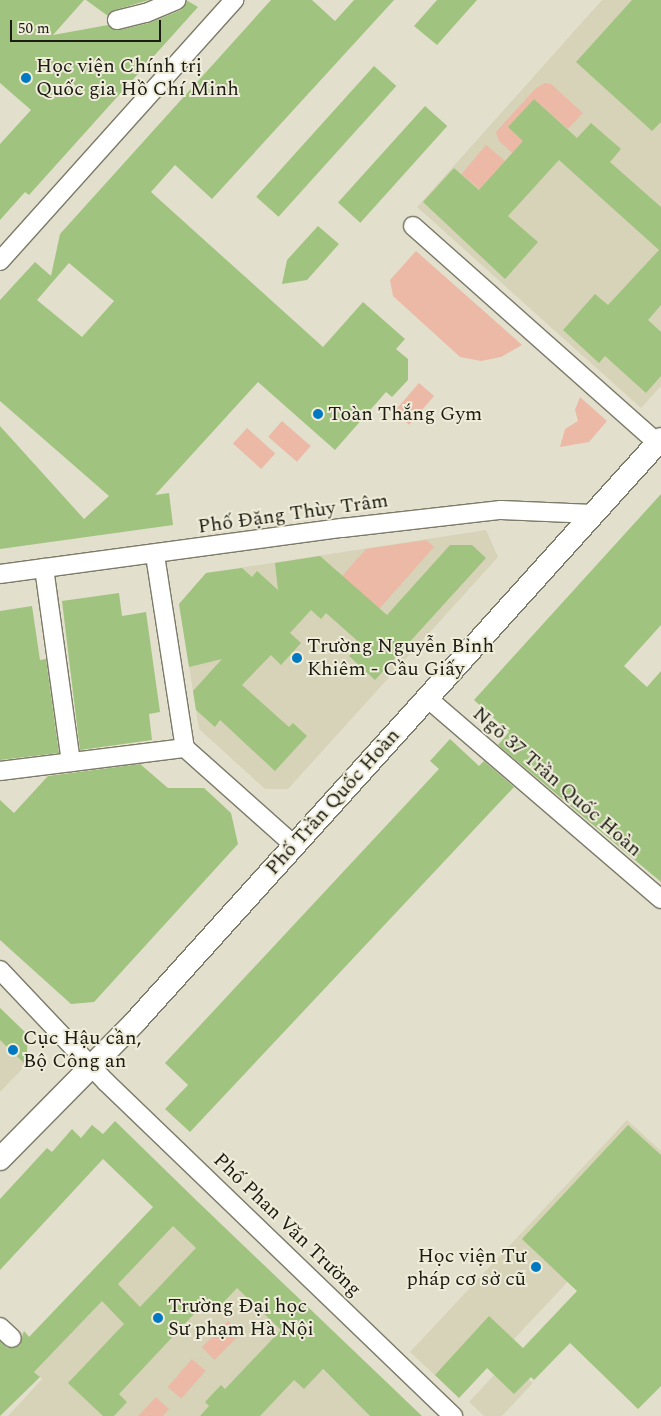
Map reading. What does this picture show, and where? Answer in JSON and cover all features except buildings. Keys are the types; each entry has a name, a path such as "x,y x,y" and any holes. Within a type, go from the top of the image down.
{"street":[{"path":"117,20 146,13 176,0"},
{"path":"0,261 234,0"},
{"path":"413,226 659,441"},
{"name":"Phố Trần Quốc Hoàn","path":"0,1159 135,1022 295,846 426,697 659,441"},
{"name":"Phố Đặng Thùy Trâm","path":"0,574 155,555 342,528 501,510 593,514"},
{"path":"155,555 185,748 295,846"},
{"path":"44,568 71,762"},
{"name":"Ngõ 37 Trần Quốc Hoàn","path":"426,697 661,900"},
{"path":"0,771 185,748"},
{"name":"Phố Phan Văn Trường","path":"0,970 92,1065 453,1416"}],"shaded area":[{"path":"602,0 661,0 661,386 641,408 417,207"},
{"path":"545,83 551,84 583,113 568,129 534,99 509,127 538,154 527,166 499,141 496,132 536,88"},
{"path":"486,145 505,161 481,190 462,174"},
{"path":"416,251 522,345 501,357 481,361 460,357 393,296 390,280"},
{"path":"419,383 434,396 409,425 394,412"},
{"path":"580,397 607,421 589,442 560,447 565,429 578,421 575,410"},
{"path":"282,421 311,446 297,462 268,437"},
{"path":"247,428 275,453 261,469 233,444"},
{"name":"Trường Nguyễn Bỉnh Khiêm - Cầu Giấy","path":"486,530 498,557 288,789 265,789 199,729 179,604 206,573"},
{"path":"426,540 434,547 379,609 342,576 366,549"},
{"name":"Cục Hậu cần, Bộ Công an","path":"0,1008 28,1035 26,1065 0,1092"},
{"name":"Học viện Tư pháp cơ sở cũ","path":"627,1120 661,1151 661,1182 459,1398 410,1352"},
{"name":"Trường Đại học Sư phạm Hà Nội","path":"154,1207 371,1416 8,1416 42,1379 9,1347 24,1331 30,1337"},
{"path":"228,1321 241,1334 215,1360 202,1347"},
{"path":"192,1359 206,1371 181,1399 168,1387"},
{"path":"508,1360 533,1383 502,1416 484,1416 469,1402"},
{"path":"156,1397 169,1409 163,1416 138,1416"}],"place":[{"name":"Học viện Chính trị Quốc gia Hồ Chí Minh","path":"26,78"},
{"name":"Toàn Thắng Gym","path":"318,414"},
{"name":"Trường Nguyễn Bỉnh Khiêm - Cầu Giấy","path":"297,658"},
{"name":"Cục Hậu cần, Bộ Công an","path":"13,1050"},
{"name":"Học viện Tư pháp cơ sở cũ","path":"536,1267"},
{"name":"Trường Đại học Sư phạm Hà Nội","path":"158,1318"}]}
